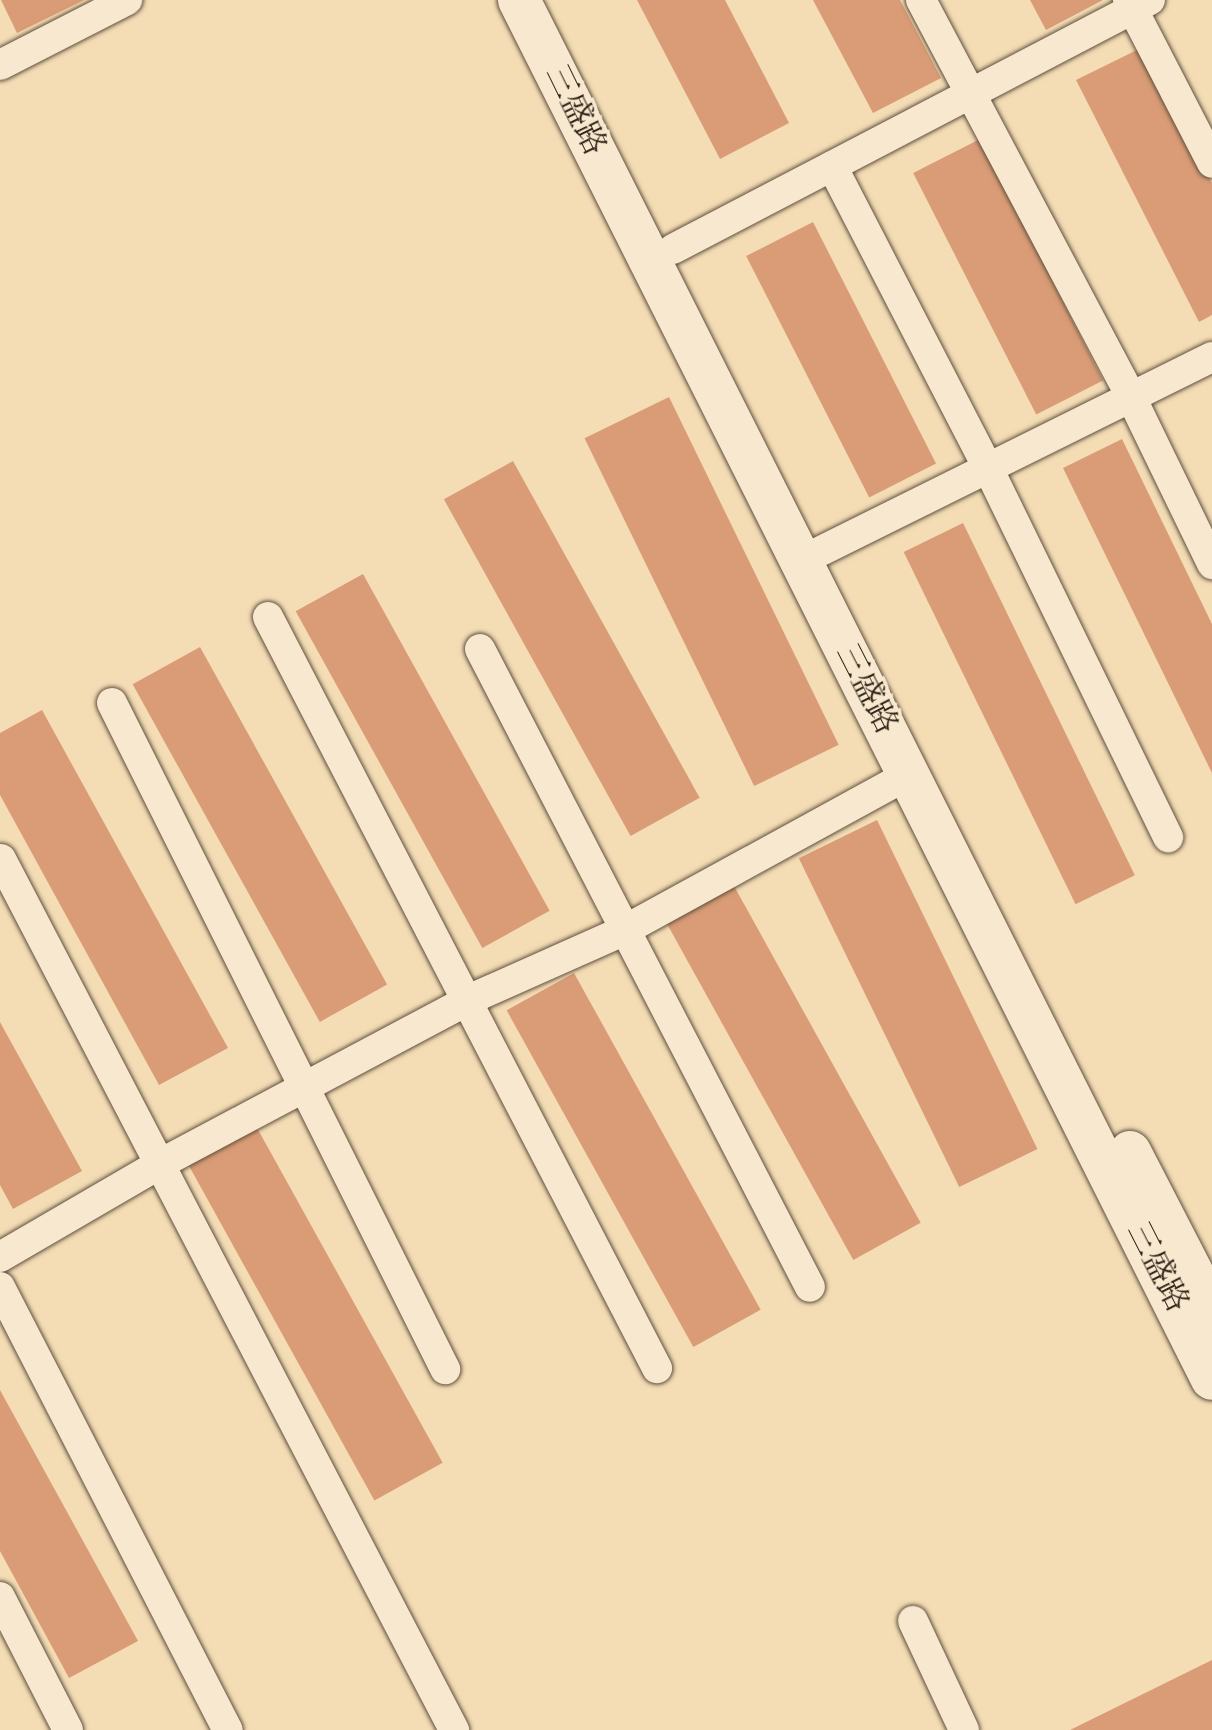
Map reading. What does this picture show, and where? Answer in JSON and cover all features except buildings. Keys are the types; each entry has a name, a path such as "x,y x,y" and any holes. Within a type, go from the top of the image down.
{"main road":[{"name":"三盛路","path":"519,0 1212,1379"},
{"name":"三盛路","path":"547,0 821,551 1212,1311"}],"street":[{"path":"0,65 127,0"},
{"path":"921,0 1131,397 1212,564"},
{"path":"673,249 1137,3 1212,163"},
{"path":"832,166 988,468 1168,837"},
{"path":"821,551 1212,357"},
{"path":"268,617 657,1368"},
{"path":"480,649 623,931 810,1287"},
{"path":"112,703 445,1369"},
{"path":"0,1257 158,1165 307,1089 466,1001 623,931 908,775"},
{"path":"1,859 454,1730"},
{"path":"0,1287 228,1730"},
{"path":"0,1597 68,1730"},
{"path":"913,1621 964,1730"}]}
